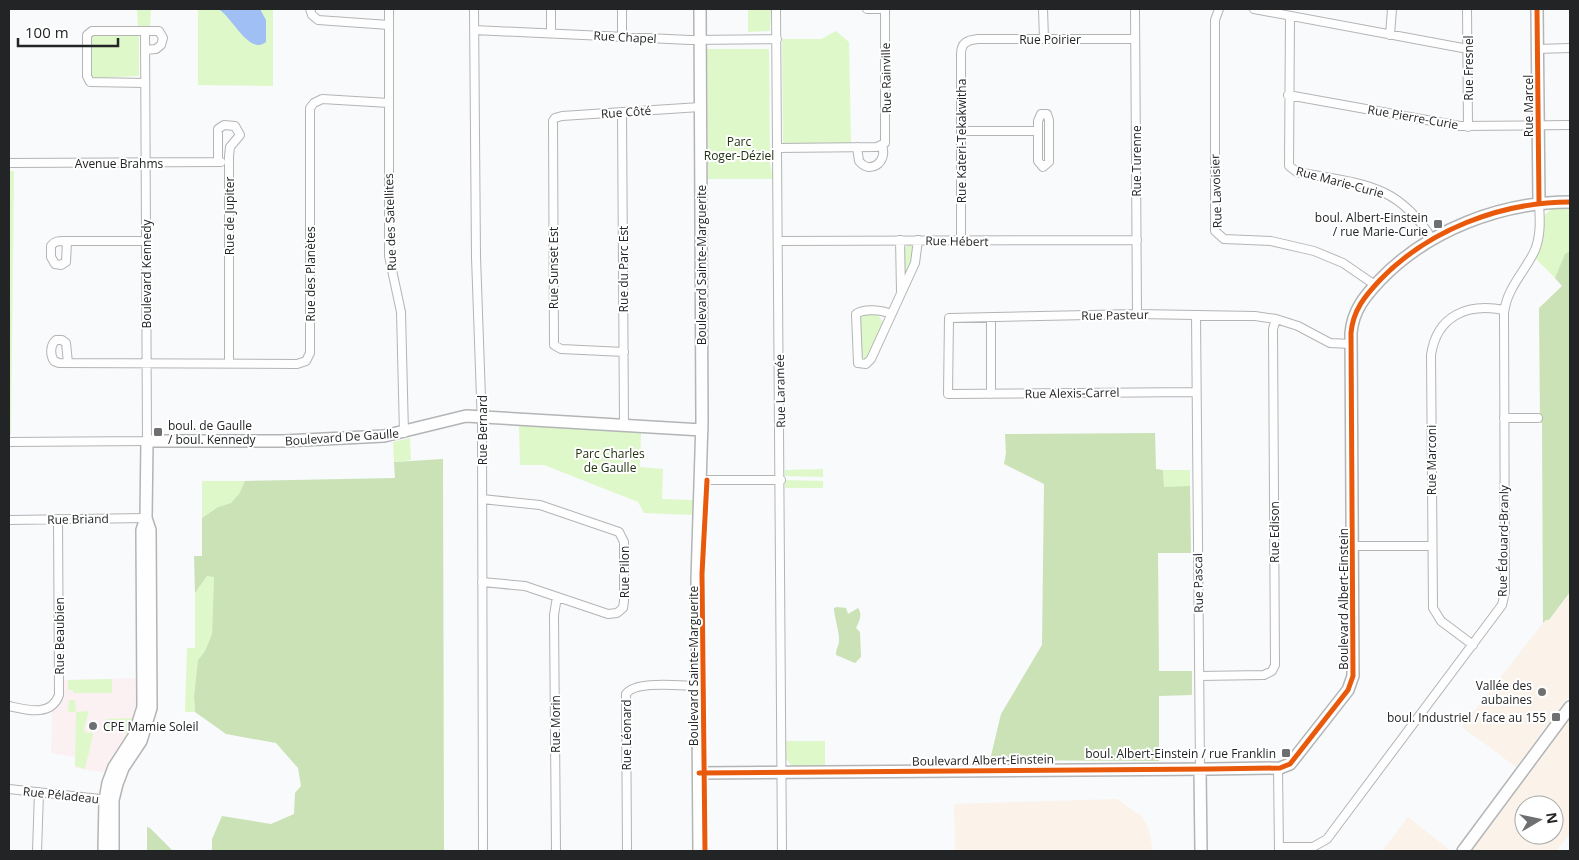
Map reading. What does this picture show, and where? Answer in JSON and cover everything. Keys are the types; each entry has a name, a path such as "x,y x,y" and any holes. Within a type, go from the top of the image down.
{"street":[{"path":"310,9 312,15 318,20 389,25"},
{"name":"Rue des Satellites","path":"389,9 389,260 402,312 404,433"},
{"name":"Rue Bernard","path":"474,9 476,257 482,417 482,851"},
{"path":"551,9 551,33"},
{"path":"622,9 622,37"},
{"name":"Boulevard Sainte-Marguerite","path":"699,851 697,580 702,430 700,9"},
{"name":"Rue Laramée","path":"776,9 781,480 782,851"},
{"path":"867,9 880,9"},
{"name":"Rue Rainville","path":"857,148 858,161 865,167 873,167 879,164 883,157 882,146 886,135 885,9"},
{"path":"1043,9 1044,39"},
{"name":"Rue Turenne","path":"1135,9 1137,314"},
{"name":"Rue Lavoisier","path":"1219,9 1215,20 1216,231 1227,239 1276,242 1314,251 1352,269 1375,286"},
{"path":"1254,9 1468,48"},
{"path":"1390,35 1392,9"},
{"name":"Rue Fresnel","path":"1467,9 1468,126"},
{"name":"Rue Marcel","path":"1537,9 1539,203"},
{"name":"Rue Marie-Curie","path":"1290,16 1288,161 1292,170 1363,185 1390,194 1414,213 1432,239"},
{"path":"145,50 158,47 163,38 156,30 92,31 86,37 86,76 90,82 145,83"},
{"name":"Rue Chapel","path":"474,30 700,40 777,39"},
{"name":"Boulevard Kennedy","path":"104,851 109,800 120,773 141,740 151,708 150,530 146,518 145,31"},
{"name":"Rue Poirier","path":"965,43 974,40 1135,39"},
{"name":"Rue Kateri-Tekakwitha","path":"962,240 961,54 965,43"},
{"path":"1537,49 1570,48"},
{"name":"Rue Pierre-Curie","path":"1288,95 1468,126 1570,125"},
{"name":"Rue des Planètes","path":"68,363 304,363 308,358 310,108 316,101 326,99 389,103"},
{"name":"Rue Côté","path":"554,119 562,116 700,107"},
{"name":"Rue du Parc Est","path":"622,112 624,425"},
{"path":"1047,114 1049,120 1049,160 1046,167 1038,164 1038,131 1039,116 1047,114"},
{"name":"Rue Sunset Est","path":"554,119 554,345 561,349 624,352"},
{"name":"Rue de Jupiter","path":"218,162 218,129 229,124 238,127 240,135 229,149 228,162 229,363"},
{"path":"961,131 1038,131"},
{"path":"777,148 857,148 882,146"},
{"name":"Avenue Brahms","path":"9,163 228,162"},
{"name":"Boulevard Albert-Einstein","path":"699,773 1286,767 1297,757 1352,683 1354,671 1352,325 1355,312 1375,286 1397,264 1432,239 1488,215 1539,203 1570,202"},
{"name":"Rue Édouard-Branly","path":"1278,849 1313,847 1327,839 1499,611 1504,597 1504,310 1514,283 1537,245 1539,203"},
{"path":"900,240 901,293"},
{"path":"892,314 881,311 861,311 856,314 858,364 863,365 869,362 892,314 917,259 918,240"},
{"name":"Rue Hébert","path":"778,241 1137,240"},
{"path":"67,241 146,241"},
{"name":"Rue Marconi","path":"1473,645 1441,622 1434,614 1432,605 1431,361 1433,345 1443,327 1464,310 1484,307 1504,310"},
{"name":"Rue Pasteur","path":"948,394 949,318 1137,314 1251,316 1276,319 1298,326 1330,343 1352,344"},
{"name":"Rue Pascal","path":"1196,316 1201,851"},
{"path":"991,318 991,394"},
{"name":"Rue Edison","path":"1199,676 1264,675 1272,672 1275,665 1273,329 1276,319"},
{"name":"Rue Alexis-Carrel","path":"948,394 1196,392"},
{"name":"Boulevard De Gaulle","path":"9,442 284,441 384,436 404,433 455,417 702,430"},
{"path":"1504,418 1538,418"},
{"path":"701,480 781,480"},
{"name":"Rue Pilon","path":"482,499 540,505 569,513 621,534 624,542 624,601 621,611 614,614 604,614 518,584 482,582"},
{"name":"Rue Briand","path":"9,520 146,518"},
{"name":"Rue Beaubien","path":"9,706 28,710 47,709 55,703 59,695 58,519"},
{"path":"1353,546 1432,546"},
{"name":"Rue Morin","path":"556,851 554,611 557,597"},
{"name":"Rue Léonard","path":"627,851 626,694 631,688 641,686 698,686"},
{"path":"1462,851 1570,708"},
{"path":"1278,768 1278,849"},
{"name":"Rue Péladeau","path":"9,789 109,800"},
{"path":"37,851 39,792"},
{"name":"Boulevard Kennedy","path":"109,800 113,851"}],"shaded area":[{"path":"1570,592 1570,695 1516,767 1462,727 1546,619 1550,620"},
{"name":"CPE Mamie Soleil","path":"139,678 138,709 132,729 107,773 75,768 75,757 51,753 52,711 62,700 64,680"},
{"path":"1570,717 1570,837 1567,837 1564,841 1564,795 1514,795 1514,845 1561,845 1556,851 1470,851"},
{"path":"1117,799 1141,816 1149,829 1153,851 955,851 954,804"},
{"path":"1408,817 1451,851 1382,851"}],"green space":[{"path":"137,9 151,9 150,26 138,26"},
{"path":"198,9 273,9 273,86 198,85"},
{"path":"748,9 771,9 770,31 748,32"},
{"name":"Parc Roger-Déziel","path":"836,31 849,42 851,143 783,143 782,39 821,39"},
{"path":"93,35 135,35 139,37 139,76 92,78 91,37"},
{"name":"Parc Roger-Déziel","path":"707,49 769,49 770,164 773,179 708,179"},
{"path":"9,171 14,171 11,435 9,435"},
{"path":"1551,209 1570,209 1570,275 1562,285 1536,259 1543,237 1544,216"},
{"path":"909,244 914,248 912,260 905,275 904,249"},
{"path":"1570,251 1570,592 1549,620 1543,623 1542,423 1540,423 1539,308 1562,286 1555,278 1565,254"},
{"path":"878,315 883,322 867,358 861,360 859,316"},
{"name":"Parc Charles de Gaulle","path":"519,425 641,433 640,467 663,469 662,499 693,500 692,515 644,513 638,502 544,465 520,465"},
{"path":"1155,433 1156,469 1163,470 1164,487 1190,486 1191,553 1158,553 1159,671 1192,671 1192,695 1159,696 1159,761 990,760 1001,714 1042,645 1044,484 1004,464 1006,453 1005,434"},
{"path":"410,438 411,460 394,462 393,442"},
{"path":"443,459 444,851 212,851 212,839 222,816 271,824 294,814 295,793 301,786 298,768 276,743 226,734 195,712 194,696 198,660 205,651 212,634 214,577 207,576 195,593 194,556 202,556 202,518 218,507 231,503 239,494 245,481 395,478 394,462"},
{"path":"823,469 823,477 785,476 785,470"},
{"path":"1163,470 1190,470 1190,486 1164,488"},
{"path":"785,480 823,481 823,488 785,488"},
{"path":"202,481 245,481 239,494 231,503 218,507 202,518"},
{"path":"208,575 214,577 212,634 205,651 198,660 194,696 195,712 185,712 187,648 195,648 195,593"},
{"path":"834,608 846,608 848,614 858,608 860,613 856,628 860,632 861,657 855,663 836,655 839,637"},
{"path":"112,679 112,693 73,693 73,690 68,690 68,680"},
{"path":"69,700 75,700 76,712 68,712"},
{"path":"89,711 84,728 85,732 90,733 92,731 93,735 85,769 75,766 76,712"},
{"path":"133,718 127,734 115,728 105,727 106,719"},
{"path":"785,741 825,741 825,765 792,766 785,758"},
{"path":"147,827 150,828 173,851 147,851"}],"water":[{"path":"218,9 260,9 266,20 266,42 260,45 253,44 247,40"}],"cycle path":[{"path":"1537,9 1539,203"},
{"path":"699,773 1280,768 1290,764 1348,690 1353,676 1351,333 1357,310 1380,280 1399,262 1443,233 1492,213 1544,203 1570,202"},
{"path":"705,851 702,574 707,480"}],"place":[{"name":"boul. Albert-Einstein / rue Marie-Curie","path":"1438,224"},
{"name":"boul. de Gaulle / boul. Kennedy","path":"158,432"},
{"name":"Vallée des aubaines","path":"1542,692"},
{"name":"boul. Industriel / face au 155","path":"1556,717"},
{"name":"CPE Mamie Soleil","path":"93,726"},
{"name":"boul. Albert-Einstein / rue Franklin","path":"1286,753"}]}
